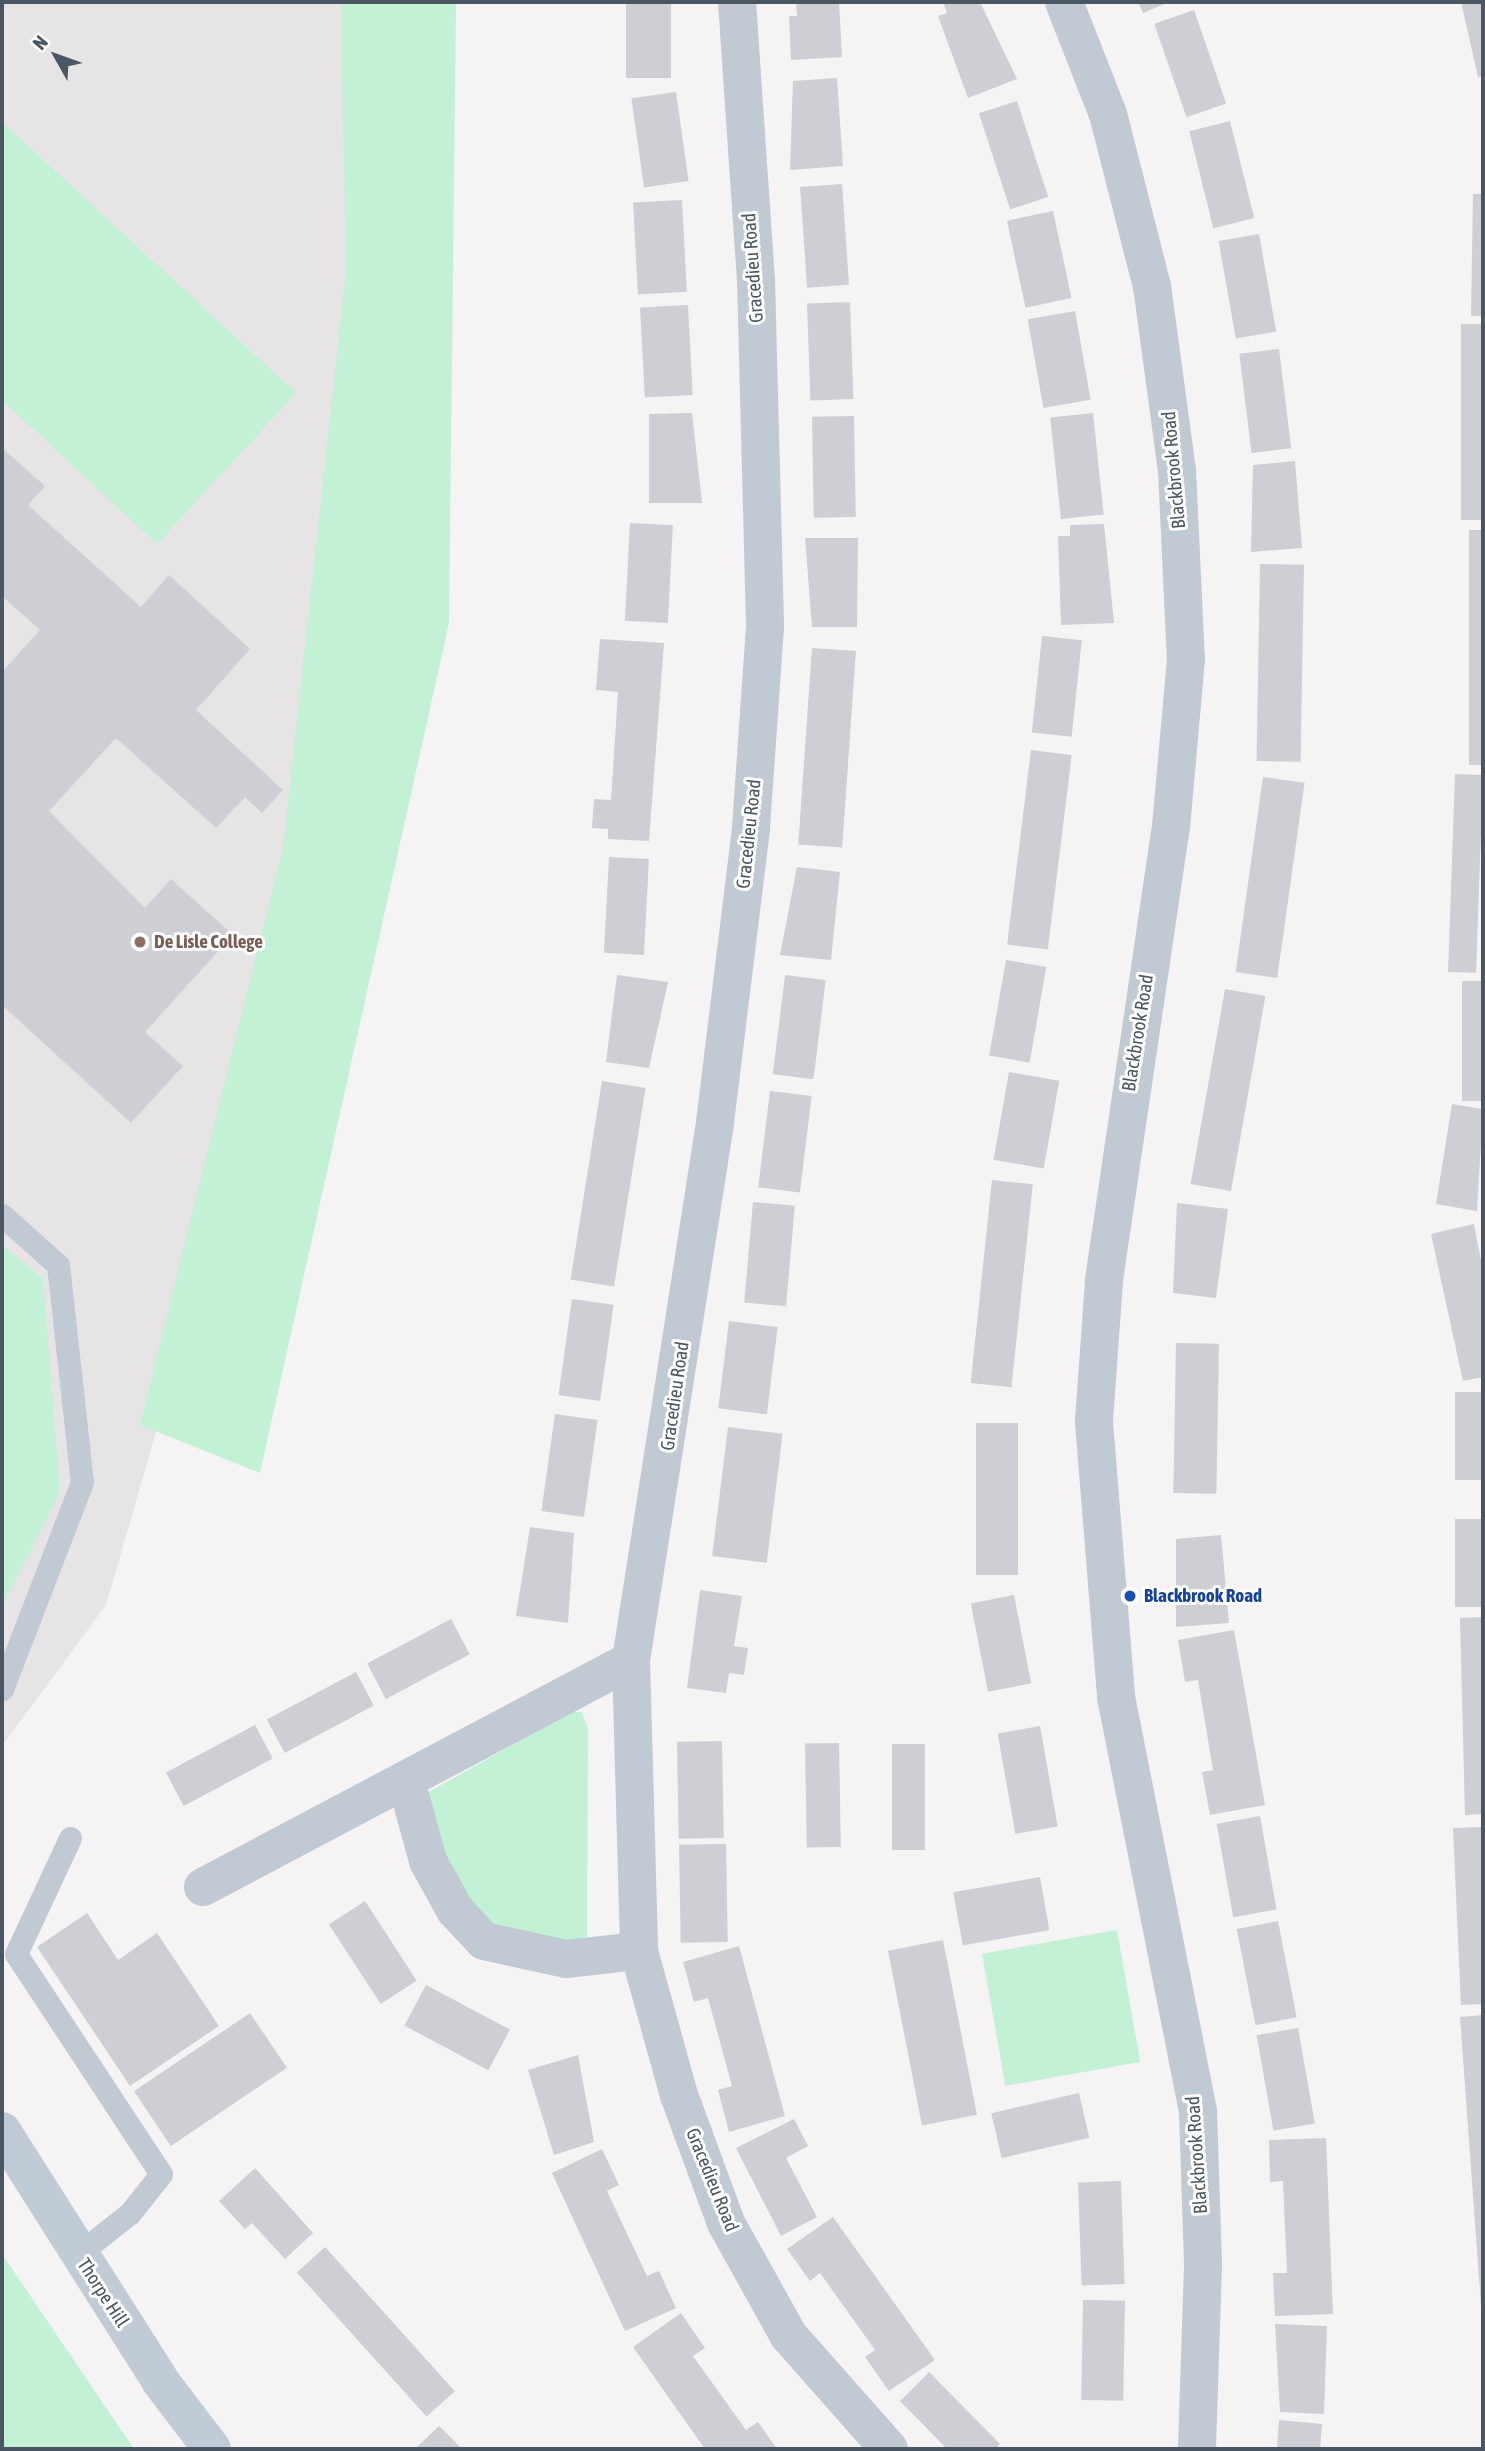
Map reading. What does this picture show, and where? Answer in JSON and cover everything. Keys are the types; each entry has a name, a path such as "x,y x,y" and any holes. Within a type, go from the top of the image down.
{"street":[{"name":"Gracedieu Road","path":"737,2 756,280 765,627 751,829 715,1123 631,1660 639,1951 679,2095 726,2223 789,2336 889,2449"},
{"name":"Blackbrook Road","path":"1064,2 1108,114 1152,286 1177,470 1186,659 1171,826 1105,1267 1094,1422 1116,1697 1198,2112 1203,2266 1197,2449"},
{"path":"203,1887 407,1784 631,1660"},
{"path":"407,1784 428,1861 455,1910 484,1941 566,1959 639,1951"},
{"name":"Thorpe Hill","path":"2,2130 78,2254 212,2449"}],"lane":[{"path":"2,1215 58,1265 82,1482 2,1689"},
{"path":"70,1838 16,1954 161,2174 130,2213 78,2254"}],"shaded area":[{"name":"De Lisle College","path":"2,2 361,2 337,553 247,1117 106,1605 2,1746"}],"green space":[{"path":"341,2 456,2 449,623 260,1473 140,1425 283,848 346,271"},
{"path":"2,122 296,393 157,544 2,400"},
{"path":"2,1245 43,1279 60,1493 2,1606"},
{"path":"571,1712 582,1712 588,1729 587,1940 519,1945 455,1896 427,1793"},
{"path":"1117,1930 1140,2062 1005,2086 982,1954"},
{"path":"2,2254 134,2449 2,2449"}],"building":[{"path":"626,2 671,2 671,78 626,78"},
{"path":"796,2 839,2 842,57 791,60 789,16 797,16"},
{"path":"943,2 980,2 1017,79 968,98 938,16 947,13"},
{"path":"1138,2 1169,2 1143,13"},
{"path":"1461,2 1483,2 1483,76 1478,77"},
{"path":"1194,10 1226,104 1187,117 1154,24"},
{"path":"837,78 843,166 790,170 793,81"},
{"path":"676,92 689,181 644,187 631,98"},
{"path":"1017,101 1048,197 1010,209 979,113"},
{"path":"1230,121 1254,218 1213,228 1189,131"},
{"path":"842,184 849,285 807,288 800,187"},
{"path":"1473,194 1483,194 1483,316 1471,316"},
{"path":"682,200 687,292 638,294 633,203"},
{"path":"1053,211 1072,298 1026,308 1007,221"},
{"path":"1259,234 1276,331 1236,339 1219,241"},
{"path":"850,302 853,399 810,400 807,304"},
{"path":"688,305 693,395 645,397 640,308"},
{"path":"1075,311 1091,400 1043,408 1028,319"},
{"path":"1461,324 1483,324 1483,520 1461,520"},
{"path":"1279,349 1291,448 1251,453 1239,354"},
{"path":"692,413 702,503 649,503 649,414"},
{"path":"1093,413 1104,514 1061,519 1050,417"},
{"path":"854,416 856,517 814,518 812,417"},
{"path":"2,448 45,486 28,505 141,607 169,575 250,649 196,710 283,790 262,813 245,797 216,828 116,738 49,811 145,908 171,879 233,935 145,1032 183,1066 131,1123 2,1005 2,672 40,630 2,596"},
{"path":"1295,461 1302,548 1251,552 1253,465"},
{"path":"630,523 673,525 668,623 625,621"},
{"path":"1104,524 1114,623 1061,625 1058,536 1070,536 1070,525"},
{"path":"1469,530 1483,530 1483,765 1469,765"},
{"path":"805,538 858,538 857,627 812,627"},
{"path":"1260,564 1304,565 1301,762 1257,761"},
{"path":"1042,636 1082,640 1072,737 1032,732"},
{"path":"600,639 664,643 649,841 608,839 608,829 592,828 594,799 611,800 618,692 596,690"},
{"path":"812,648 856,651 842,848 798,845"},
{"path":"1031,750 1072,755 1048,950 1007,945"},
{"path":"1455,774 1483,775 1476,973 1448,972"},
{"path":"1263,777 1305,783 1277,978 1236,972"},
{"path":"609,857 649,859 644,955 604,953"},
{"path":"797,867 840,872 831,960 780,955"},
{"path":"1006,960 1046,967 1030,1063 989,1056"},
{"path":"617,975 668,982 649,1068 606,1062"},
{"path":"785,975 826,980 814,1079 773,1074"},
{"path":"1462,981 1483,981 1483,1101 1462,1101"},
{"path":"1225,989 1265,996 1231,1191 1191,1184"},
{"path":"1009,1072 1059,1081 1044,1169 994,1160"},
{"path":"602,1081 645,1088 614,1286 571,1280"},
{"path":"770,1091 812,1096 800,1192 758,1187"},
{"path":"1452,1104 1483,1109 1477,1211 1436,1204"},
{"path":"992,1180 1033,1184 1011,1387 971,1383"},
{"path":"753,1202 795,1206 786,1306 744,1303"},
{"path":"1177,1203 1228,1209 1216,1298 1173,1293"},
{"path":"1474,1224 1483,1271 1483,1377 1463,1381 1431,1234"},
{"path":"572,1299 614,1305 600,1401 559,1395"},
{"path":"729,1321 778,1327 767,1414 718,1408"},
{"path":"1176,1343 1219,1344 1216,1494 1173,1493"},
{"path":"1455,1392 1483,1392 1483,1480 1455,1480"},
{"path":"555,1414 598,1420 584,1517 541,1511"},
{"path":"976,1423 1018,1423 1018,1575 976,1575"},
{"path":"728,1427 783,1434 767,1563 712,1556"},
{"path":"1455,1519 1483,1519 1483,1607 1455,1607"},
{"path":"530,1527 574,1533 568,1623 516,1616"},
{"path":"1221,1535 1229,1623 1176,1627 1176,1539"},
{"path":"700,1590 742,1596 734,1646 748,1648 744,1675 729,1673 726,1693 687,1688"},
{"path":"1014,1595 1031,1683 988,1692 971,1603"},
{"path":"1483,1617 1483,1814 1465,1815 1460,1618"},
{"path":"451,1619 470,1654 386,1699 367,1664"},
{"path":"1234,1630 1265,1805 1210,1815 1202,1772 1213,1770 1198,1680 1185,1682 1178,1640"},
{"path":"356,1672 374,1706 285,1753 267,1719"},
{"path":"255,1725 273,1759 184,1806 166,1772"},
{"path":"1040,1726 1058,1826 1015,1834 998,1733"},
{"path":"722,1741 724,1838 679,1839 677,1742"},
{"path":"839,1743 841,1847 807,1848 805,1744"},
{"path":"892,1744 925,1744 925,1850 892,1850"},
{"path":"1260,1816 1276,1910 1233,1917 1217,1824"},
{"path":"1483,1827 1483,2004 1461,2005 1453,1828"},
{"path":"726,1844 728,1942 681,1943 679,1845"},
{"path":"1040,1877 1049,1930 963,1945 953,1892"},
{"path":"365,1901 417,1981 381,2004 329,1924"},
{"path":"87,1913 118,1960 157,1933 219,2026 130,2086 37,1947"},
{"path":"1278,1921 1297,2017 1255,2025 1237,1929"},
{"path":"943,1940 977,2115 922,2125 888,1951"},
{"path":"739,1946 785,2116 729,2132 718,2090 732,2086 708,1998 694,2002 683,1962"},
{"path":"426,1985 510,2030 488,2070 404,2026"},
{"path":"250,2013 287,2068 171,2146 134,2091"},
{"path":"1483,2015 1483,2305 1481,2305 1460,2017"},
{"path":"1298,2028 1315,2124 1273,2131 1257,2035"},
{"path":"578,2055 594,2142 554,2155 528,2070"},
{"path":"1079,2093 1089,2138 1002,2158 991,2113"},
{"path":"794,2119 808,2146 786,2158 817,2217 781,2236 736,2148"},
{"path":"1326,2138 1333,2314 1275,2316 1273,2273 1287,2273 1283,2181 1270,2182 1269,2140"},
{"path":"602,2149 619,2185 607,2191 647,2276 659,2271 676,2308 625,2331 552,2173"},
{"path":"255,2168 313,2233 285,2259 252,2223 245,2229 219,2201"},
{"path":"1121,2181 1125,2284 1082,2285 1078,2183"},
{"path":"833,2217 935,2360 889,2391 865,2357 875,2350 820,2273 810,2281 787,2249"},
{"path":"325,2247 455,2391 427,2417 297,2272"},
{"path":"1083,2300 1125,2301 1123,2401 1081,2400"},
{"path":"681,2313 705,2348 693,2356 746,2430 758,2422 777,2449 705,2449 633,2347"},
{"path":"1275,2324 1327,2326 1324,2414 1280,2412"},
{"path":"929,2372 1000,2444 995,2449 947,2449 900,2401"},
{"path":"1279,2420 1322,2424 1320,2449 1277,2449"},
{"path":"439,2426 462,2449 415,2449"}],"place":[{"name":"De Lisle College","path":"140,942"},
{"name":"Blackbrook Road","path":"1130,1596"}]}
